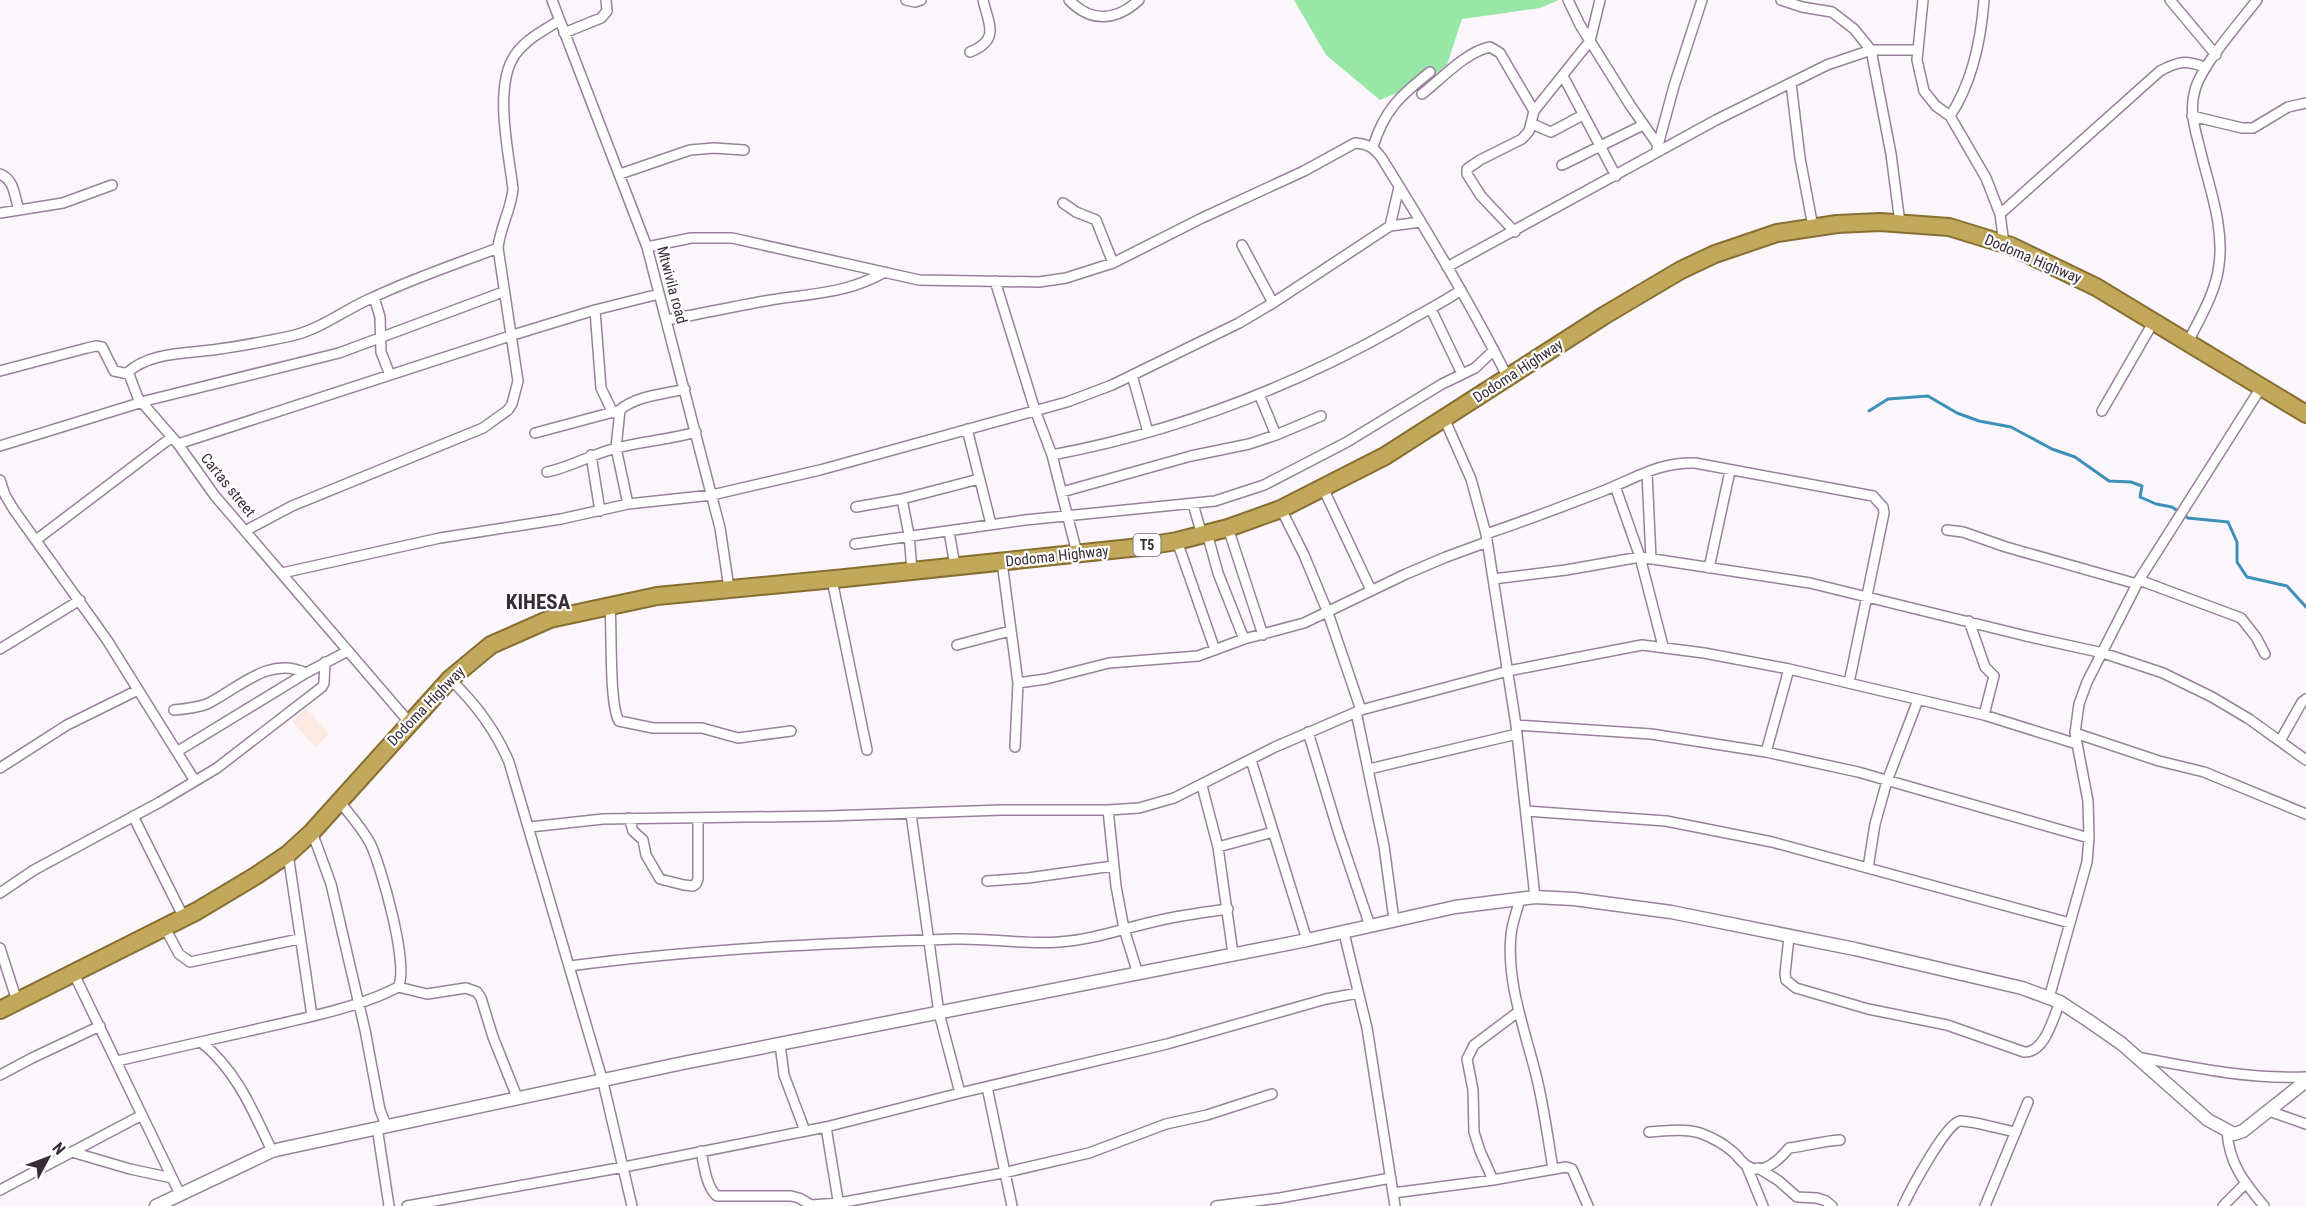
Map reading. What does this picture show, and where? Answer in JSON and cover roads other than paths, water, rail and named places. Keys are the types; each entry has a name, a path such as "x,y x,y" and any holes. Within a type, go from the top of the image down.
{"highway":[{"name":"Dodoma Highway","path":"0,1010 184,918 288,854 340,802 409,722 450,679 491,645 522,630 550,620 657,596 1002,562 1177,541 1228,528 1281,509 1385,456 1640,293 1681,270 1714,254 1777,233 1837,224 1900,224 1949,227 2004,244 2086,282 2306,414"}],"street":[{"name":"Mtwivila road","path":"552,0 647,247 720,528 729,588"},
{"path":"564,33 601,18 607,11 606,0"},
{"path":"906,0 915,2 921,0"},
{"path":"970,52 988,42 990,35 983,0"},
{"path":"1069,0 1083,12 1100,18 1125,10 1139,0"},
{"path":"1568,0 1590,41 1657,150"},
{"path":"1515,232 1481,196 1467,174 1467,169 1522,139 1532,124 1534,111 1590,41 1600,0"},
{"path":"1657,150 1674,86 1702,0"},
{"path":"1780,0 1802,7 1832,12 1854,29 1871,50 1891,154 1900,224"},
{"path":"1923,0 1918,70 1924,91 1936,106 1950,116 1986,178 2000,214 2004,244"},
{"path":"1950,116 1963,96 1970,77 1984,0"},
{"path":"2170,0 2216,55"},
{"path":"2188,342 2214,286 2219,266 2220,244 2215,211 2192,116 2195,89 2205,67 2257,0"},
{"path":"245,531 292,506 463,436 502,416 512,404 518,381 513,335 503,292 498,248 500,231 512,202 513,189 504,103 507,69 518,50 560,21"},
{"path":"1422,94 1470,56 1482,48 1490,47 1500,53 1534,111"},
{"path":"1447,267 1616,176 1657,150 1827,65 1871,50 1918,50"},
{"path":"2000,214 2160,71 2177,62 2190,62 2205,67"},
{"path":"1373,147 1384,118 1393,105 1430,72"},
{"path":"1563,76 1616,176"},
{"path":"1791,83 1797,135 1813,227"},
{"path":"2192,116 2242,128 2253,128 2288,107 2306,103"},
{"path":"1532,124 1551,132 1583,115"},
{"path":"1562,165 1643,125"},
{"path":"647,247 691,238 732,238 919,280 1039,282 1066,278 1113,263 1202,218 1304,171 1356,143 1373,147 1399,187 1461,290 1508,378"},
{"path":"620,174 690,150 714,148 744,150"},
{"path":"0,174 7,177 11,183 19,210"},
{"path":"0,213 63,203 112,185"},
{"path":"1390,226 1399,187"},
{"path":"1063,203 1076,212 1096,220 1113,263"},
{"path":"282,573 440,538 600,511 628,504 712,495 820,470 1091,394 1195,346 1273,303 1390,226 1421,222"},
{"path":"1242,245 1273,303"},
{"path":"127,373 135,366 164,356 218,349 308,331 374,297 447,266 498,248"},
{"path":"666,320 766,301 843,290 863,284 885,272"},
{"path":"995,281 1035,410 1052,455 1077,553"},
{"path":"1052,455 1090,448 1148,432 1282,386 1431,309 1461,290"},
{"path":"0,446 209,384 319,358 503,292"},
{"path":"36,540 175,440 595,310 659,294"},
{"path":"374,297 380,317 381,352 390,375"},
{"path":"1431,309 1462,374"},
{"path":"595,310 601,388 616,412 616,448 628,504"},
{"path":"2102,411 2154,321"},
{"name":"Cartas street","path":"0,371 99,346 107,354 115,372 127,373 130,376 138,398 175,440 214,496 282,573 346,652 409,722"},
{"path":"855,544 991,524 1215,501 1264,484 1347,442 1485,360 1494,350"},
{"path":"1132,375 1148,432"},
{"path":"1790,937 1785,974 1786,980 1796,988 1868,1008 1947,1025 2024,1052 2031,1053 2039,1048 2054,1000 2070,923 2087,862 2088,801 2075,733 2079,704 2087,682 2138,582 2262,386"},
{"path":"535,433 616,412 646,398 685,389"},
{"path":"1259,394 1276,435"},
{"path":"1062,492 1191,456 1222,451 1276,435 1321,416"},
{"path":"1444,418 1471,479 1486,538 1517,729 1535,897"},
{"path":"968,429 991,524"},
{"path":"547,472 565,468 591,455 616,448 696,432"},
{"path":"591,455 600,511"},
{"path":"1018,683 1046,679 1109,663 1198,656 1244,639 1304,623 1486,538 1663,465 1678,463 1695,464 1873,496 1880,501 1884,513 1849,684"},
{"path":"1709,568 1730,471"},
{"path":"1647,472 1651,559"},
{"path":"856,507 902,500 979,479"},
{"path":"0,480 5,495 80,600 195,781"},
{"path":"1615,486 1640,557 1663,646"},
{"path":"1323,488 1371,590"},
{"path":"902,500 909,535 912,570"},
{"path":"1193,504 1244,639"},
{"path":"1281,509 1304,555 1328,613 1358,711 1388,871 1394,920"},
{"path":"1228,528 1263,634"},
{"path":"1947,530 1963,532 2006,547 2138,582 2241,618 2256,637 2265,654"},
{"path":"949,531 955,566"},
{"path":"1177,541 1215,650"},
{"path":"1493,579 1566,570 1640,557 1810,583 2103,653 2163,673 2212,697 2249,719 2306,760"},
{"path":"1002,562 1018,683 1015,747"},
{"path":"832,579 867,750"},
{"path":"0,649 80,600"},
{"path":"610,606 613,689 616,713 620,721 653,728 702,728 738,738 791,731"},
{"path":"1969,621 1983,663 1994,676 1984,715"},
{"path":"957,645 1010,631"},
{"path":"530,827 629,818 1140,808 1174,798 1202,786 1308,732 1358,711 1508,670 1642,645 1663,646 1788,669 1984,715 2077,744"},
{"path":"178,751 306,673 346,652"},
{"path":"0,893 34,870 217,768 322,687 325,663"},
{"path":"174,710 205,704 269,670 292,668 306,673"},
{"path":"1766,752 1788,669"},
{"path":"450,679 478,708 500,740 509,762 530,827 603,1082 632,1206"},
{"path":"0,768 67,725 138,690"},
{"path":"2280,741 2302,702 2306,699"},
{"path":"1868,868 1875,824 1887,781 1918,700"},
{"path":"1369,769 1517,729 1651,734 1766,752 1848,770 2089,838"},
{"path":"1308,732 1370,926"},
{"path":"2075,733 2148,757 2204,772 2306,814"},
{"path":"1251,760 1307,940"},
{"path":"1202,786 1218,847 1233,954"},
{"path":"340,802 371,845 398,941 401,980 398,987"},
{"path":"1108,810 1113,866 1124,929 1138,974"},
{"path":"1526,810 1666,822 1772,843 2070,923"},
{"path":"911,814 939,1013 960,1093"},
{"path":"133,816 184,918"},
{"path":"629,818 633,831 643,840 646,855 658,877 664,881 690,886 696,884 698,879 698,818"},
{"path":"312,832 331,884 380,1110 388,1206"},
{"path":"1218,847 1272,832"},
{"path":"288,854 312,1016"},
{"path":"987,881 1028,878 1113,866"},
{"path":"156,1206 272,1151 382,1126 780,1044 1344,933 1455,907 1535,897 1574,899 1671,912 1855,949 1989,980 2054,1000 2122,1044 2199,1112 2234,1134 2243,1131 2269,1112 2306,1079"},
{"path":"1520,899 1511,934 1510,952 1518,1012 1538,1081 1553,1169"},
{"path":"570,966 651,955 699,952 976,939 1038,943 1062,942 1092,938 1162,919 1228,909"},
{"path":"165,928 179,954 190,962 299,939"},
{"path":"1344,933 1367,1028 1395,1206"},
{"path":"0,948 17,1001"},
{"path":"74,974 180,1194"},
{"path":"117,1060 312,1016 398,987 427,994 466,988 477,992 481,998 493,1037 518,1097"},
{"path":"407,1206 624,1167 826,1127 1167,1044 1326,999 1358,993"},
{"path":"1493,1180 1474,1132 1473,1090 1467,1059 1474,1045 1518,1012"},
{"path":"0,1075 100,1026"},
{"path":"201,1042 222,1061 245,1094 272,1151"},
{"path":"780,1044 784,1075 805,1131"},
{"path":"2137,1057 2212,1072 2306,1079"},
{"path":"987,1087 1012,1206"},
{"path":"700,1151 714,1195 756,1202 791,1196 811,1205 839,1205 1004,1173 1089,1153 1166,1124 1207,1115 1272,1095"},
{"path":"1985,1206 2028,1102"},
{"path":"2269,1112 2306,1124"},
{"path":"0,1190 142,1115"},
{"path":"1903,1206 1928,1160 1953,1124 1964,1122 2016,1132"},
{"path":"826,1127 839,1205"},
{"path":"1649,1132 1676,1130 1698,1133 1733,1152 1747,1167 1763,1206"},
{"path":"2227,1131 2230,1155 2246,1183 2265,1206"},
{"path":"1747,1167 1769,1166 1790,1148 1802,1147 1817,1141 1840,1140"},
{"path":"72,1152 130,1169 172,1178"},
{"path":"1393,1193 1493,1180 1566,1167 1572,1169 1588,1206"},
{"path":"1758,1168 1779,1181 1797,1197 1817,1198 1832,1206"},
{"path":"1216,1206 1280,1198 1391,1178"},
{"path":"2223,1206 2246,1183"}],"waterway":[{"path":"1869,411 1888,399 1928,396 1957,413 1979,421 2011,427 2052,449 2075,457 2109,481 2131,482 2142,486 2140,497 2156,504 2172,507 2188,518 2228,522 2237,542 2237,562 2247,577 2287,586 2306,607"}],"district":[{"name":"KIHESA","path":"538,602"}]}
